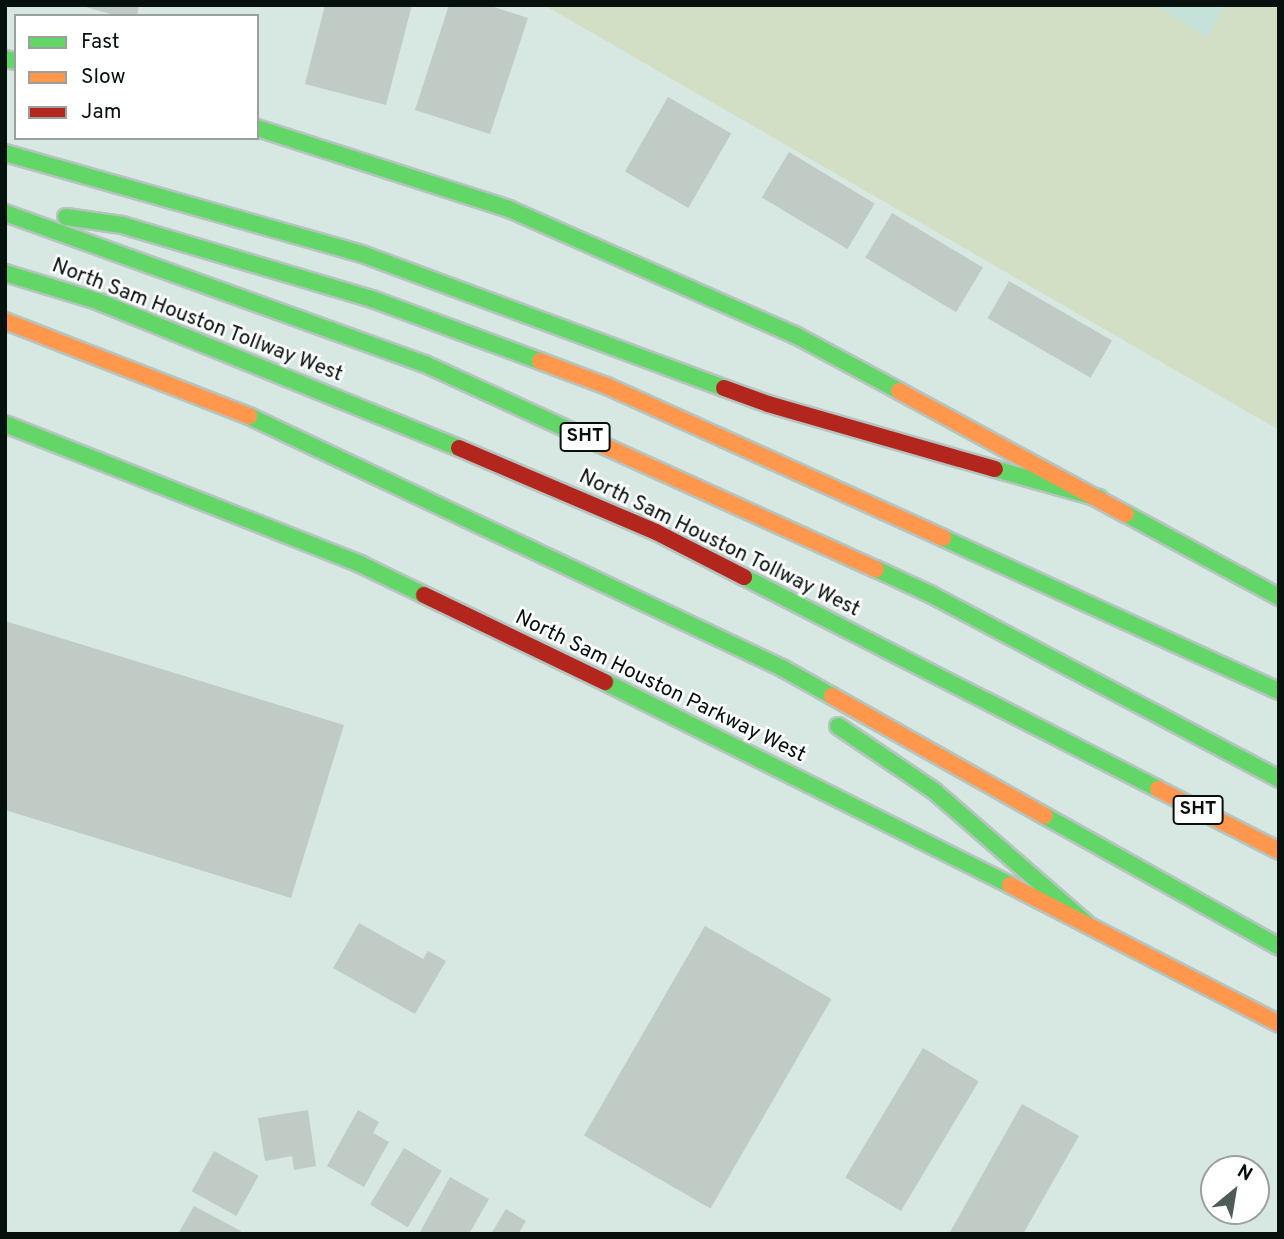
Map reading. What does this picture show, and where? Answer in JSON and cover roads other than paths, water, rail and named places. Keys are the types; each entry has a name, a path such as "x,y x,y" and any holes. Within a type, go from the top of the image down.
{"main road":[{"path":"259,129 533,220 797,337 1279,597"},
{"path":"5,153 362,254 768,404 1099,499"},
{"path":"5,210 122,225 372,299 607,386 1279,691"},
{"name":"North Sam Houston Tollway West","path":"5,210 425,364 930,594 1279,779"},
{"name":"North Sam Houston Tollway West","path":"5,273 97,302 404,424 656,532 1279,851"},
{"path":"5,321 273,425 782,668 1279,947"},
{"path":"68,346 775,683"},
{"name":"North Sam Houston Parkway West","path":"5,424 360,564 577,668 1086,923 1279,1024"},
{"path":"820,713 933,790 1086,923"}]}
